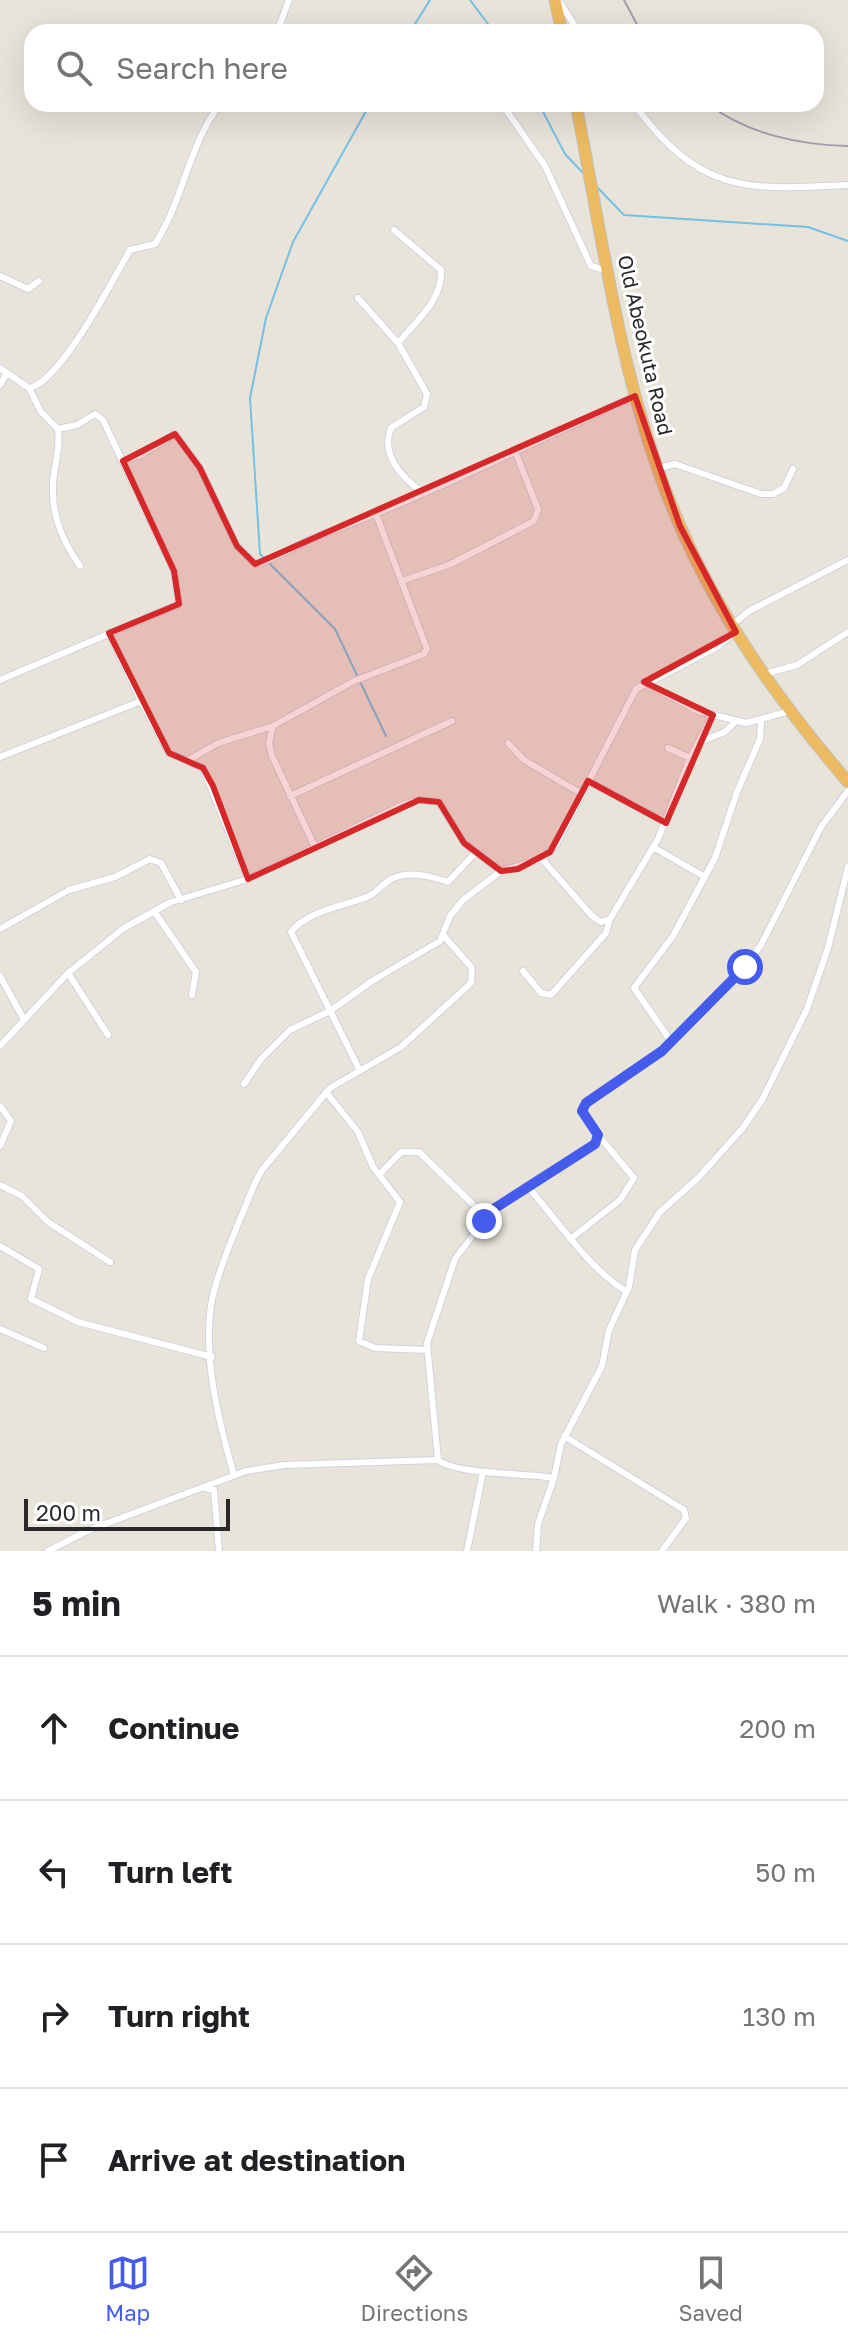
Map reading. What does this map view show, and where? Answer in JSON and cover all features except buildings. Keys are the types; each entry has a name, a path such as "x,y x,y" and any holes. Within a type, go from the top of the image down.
{"highway":[{"path":"557,0 561,24"},
{"name":"Old Abeokuta Road","path":"578,112 635,396 680,526 734,628 764,674 848,782"}],"street":[{"path":"280,24 289,0"},
{"path":"557,0 574,24"},
{"path":"29,388 43,381 94,317 130,250 155,244 181,193 199,135 215,112"},
{"path":"508,112 545,166 591,266 609,271"},
{"path":"641,112 670,148 725,182 769,189 848,185"},
{"path":"394,230 441,270 442,281 438,295 398,343"},
{"path":"0,276 28,289 39,281"},
{"path":"358,298 398,343 422,381 427,399 420,410 391,428 389,450 395,467 422,492"},
{"path":"0,368 29,388 41,412 58,429 61,452 53,491 55,506 61,538 80,566"},
{"path":"0,385 7,373"},
{"path":"123,461 141,455 175,434 184,442 200,468 237,546 255,564 273,560 293,545 376,514 635,396"},
{"path":"0,680 179,604 174,571 123,461 97,414 58,429"},
{"path":"402,581 451,564 534,521 538,509 515,451"},
{"path":"659,468 675,464 766,494 784,488 793,469"},
{"path":"187,761 218,743 273,726 354,681 424,654 427,644 376,514"},
{"path":"244,1084 279,1039 330,1011 444,936 450,916 463,900 501,871 542,859 565,830 630,699 644,682 717,647 749,611 848,560"},
{"path":"764,674 797,665 848,632"},
{"path":"109,633 169,753 203,768 213,786 248,879"},
{"path":"644,682 713,715 736,721 761,722 790,711"},
{"path":"0,757 141,701"},
{"path":"523,971 541,993 551,995 606,933 610,919 666,823 690,758 713,715"},
{"path":"290,796 452,721"},
{"path":"699,742 716,736 736,721"},
{"path":"670,1040 634,988 673,936 715,858 737,792 760,739 761,722"},
{"path":"273,726 269,743 272,756 314,845"},
{"path":"707,726 716,736"},
{"path":"508,743 524,760 582,794"},
{"path":"668,748 690,758"},
{"path":"588,781 666,823"},
{"path":"573,1237 620,1200 634,1178 582,1111 586,1103 651,1058 756,954 808,849 848,791"},
{"path":"0,1046 68,973 115,934 154,911 248,879 402,805 431,799 444,807 464,843 501,871"},
{"path":"653,847 705,877"},
{"path":"360,1071 292,939 293,928 369,896 383,883 399,876 428,876 448,882 475,853"},
{"path":"0,929 69,890 115,877 150,859 161,863 181,900"},
{"path":"542,859 592,916 601,922 610,919"},
{"path":"536,1551 538,1524 554,1478 557,1453 602,1366 609,1330 627,1292 631,1257 660,1212 698,1178 742,1129 770,1085 773,1071 807,1009 828,948 848,867"},
{"path":"154,911 196,972 192,995"},
{"path":"234,1475 221,1430 212,1357 211,1304 255,1183 326,1092 401,1047 471,983 472,968 444,936"},
{"path":"68,973 108,1035"},
{"path":"0,976 3,994 23,1018"},
{"path":"326,1092 358,1132 379,1175 397,1195 401,1208 378,1251 368,1279 359,1341 375,1348 427,1350"},
{"path":"0,1106 11,1121 0,1146"},
{"path":"438,1460 427,1350 448,1273 486,1217 528,1187 570,1163 595,1144 598,1135"},
{"path":"379,1175 401,1152 419,1152 486,1217"},
{"path":"0,1185 22,1196 48,1222 110,1262"},
{"path":"528,1187 573,1237 599,1272 627,1292"},
{"path":"0,1246 39,1269 31,1299 78,1322 212,1357"},
{"path":"0,1329 44,1348"},
{"path":"564,1436 684,1510 686,1518 662,1551"},
{"path":"48,1551 89,1530 234,1475 284,1465 438,1460 445,1465 483,1472 521,1472 554,1478"},
{"path":"467,1551 483,1472"},
{"path":"205,1488 214,1490 219,1551"}],"highlighted area":[{"path":"635,396 680,526 736,632 644,682 713,715 666,823 588,781 550,852 518,869 501,871 486,862 464,843 439,802 419,800 248,879 213,786 203,768 169,753 109,633 179,604 174,571 123,461 175,434 200,468 237,546 255,564"}],"waterway":[{"path":"415,24 430,0"},
{"path":"470,0 488,24"},
{"path":"366,112 293,242 266,318 250,398 260,554 335,629 386,736"},
{"path":"543,112 565,154 583,173"},
{"path":"598,188 624,215 808,227 848,241"}],"railway":[{"path":"624,0 637,24"},
{"path":"720,112 775,136 848,146"}],"route":[{"path":"484,1221 492,1210 570,1163 595,1144 598,1135 582,1111 586,1103 662,1051 745,967"}]}
